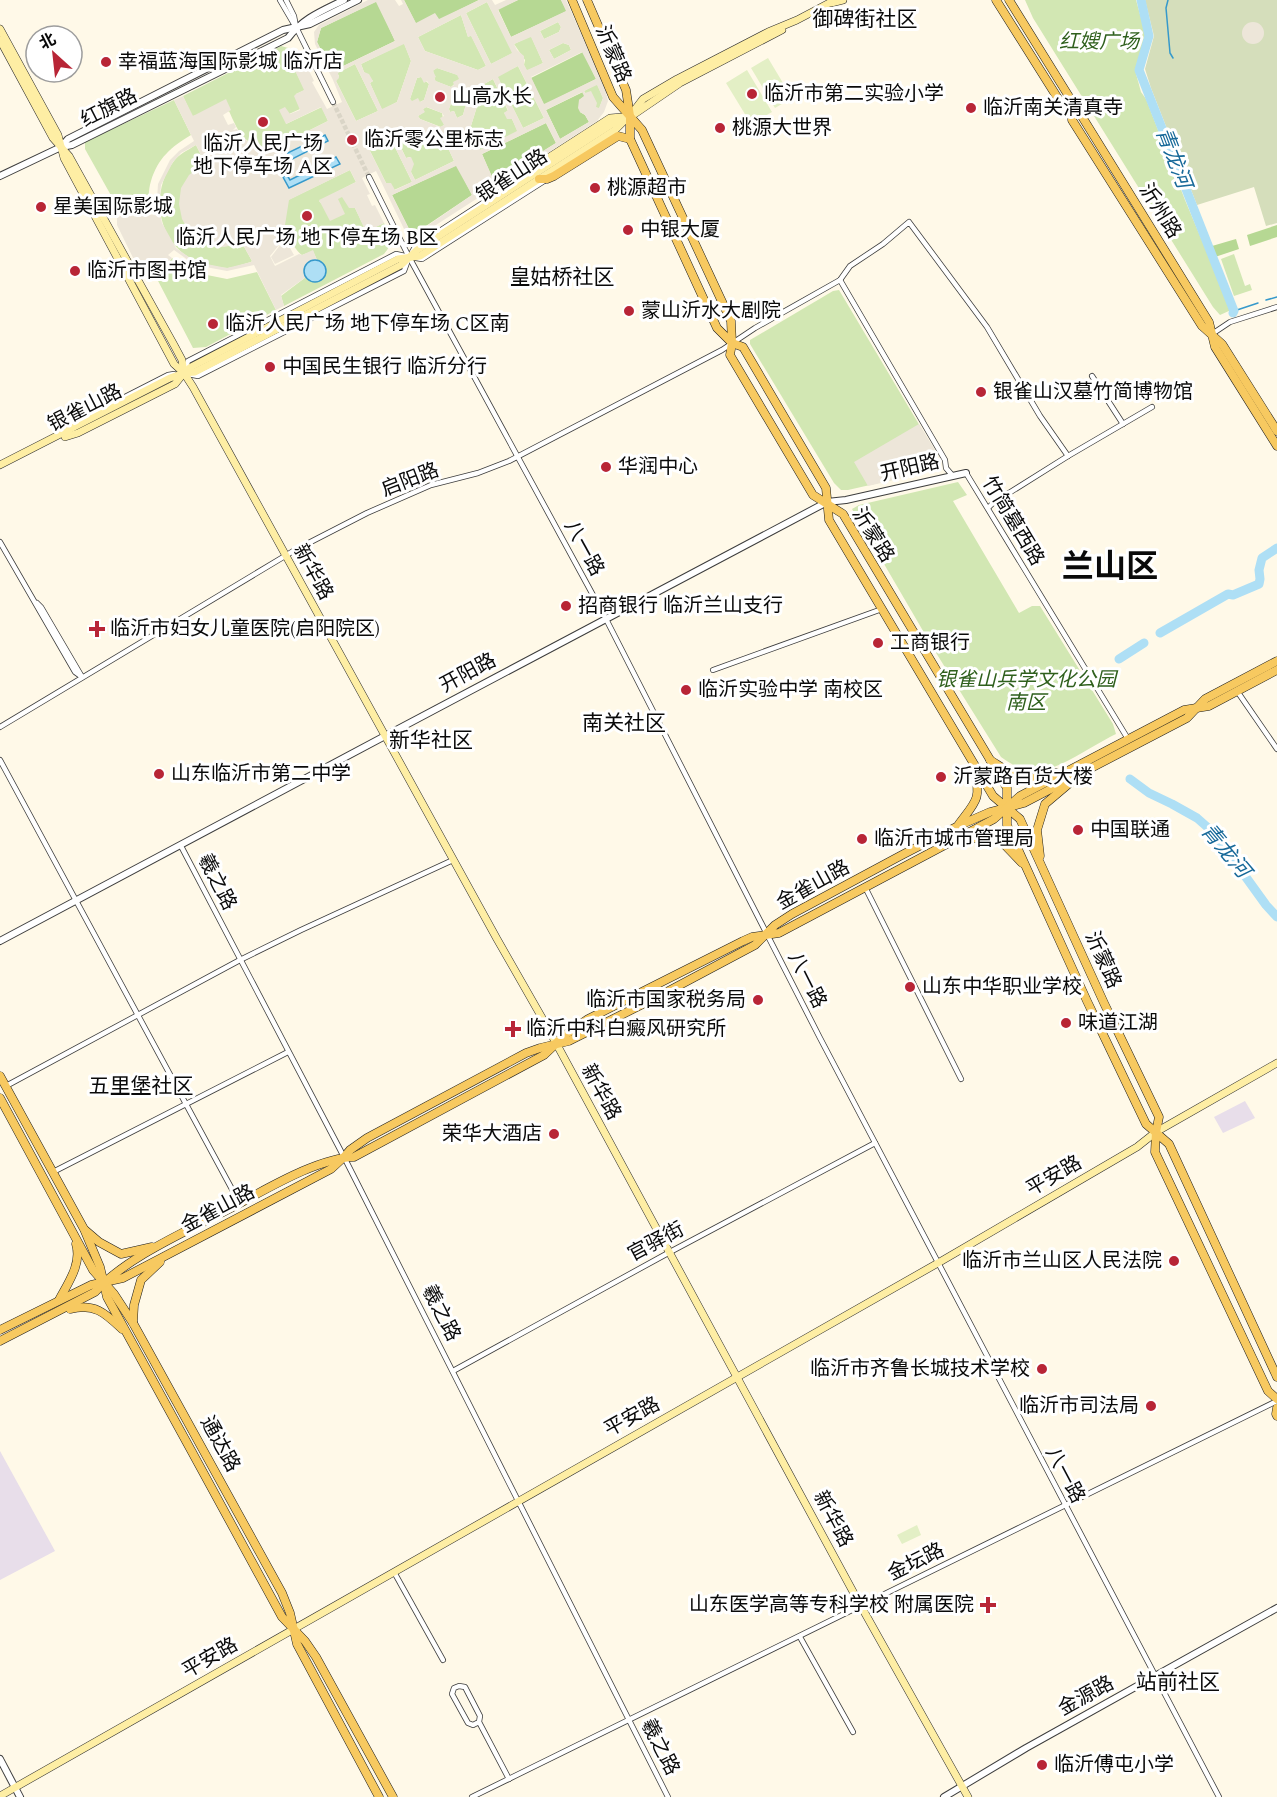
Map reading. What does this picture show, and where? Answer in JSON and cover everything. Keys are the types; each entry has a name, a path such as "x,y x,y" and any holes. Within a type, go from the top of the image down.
{"main road":[{"name":"沂蒙路","path":"572,0 613,97 642,130 730,321 732,343 730,355 813,495 843,514 1007,788 1007,825 1086,1001 1146,1124 1169,1144 1277,1377"},
{"name":"沂蒙路","path":"587,0 626,90 630,116 630,139 717,328 732,343 743,347 826,488 830,520 882,609 993,796 1020,819 1159,1117 1155,1152 1268,1391 1277,1400"},
{"name":"银雀山路","path":"409,257 612,124 630,116 680,83 770,37 832,1 843,0"},
{"name":"沂州路","path":"996,0 1064,108 1081,116 1209,322 1215,347 1277,446"},
{"name":"沂州路","path":"1009,0 1073,103 1072,113"},
{"name":"新华路","path":"0,29 58,135 64,158 174,364 184,373 556,1044 861,1606 968,1797"},
{"name":"新华路","path":"0,40 53,138 61,147"},
{"name":"银雀山路","path":"0,465 78,433 174,384 191,367 398,259 420,256 542,179 615,130 630,116"},
{"path":"516,187 534,167 610,118 630,116"},
{"path":"542,179 618,136 630,139"},
{"name":"沂州路","path":"1212,334 1222,344 1277,431"},
{"name":"银雀山路","path":"0,465 184,373"},
{"name":"金雀山路","path":"556,1044 588,1019 626,999 743,941 779,933 994,819 1020,796 1187,718 1205,699 1277,661"},
{"name":"金雀山路","path":"1078,770 1128,739 1184,711 1209,706 1277,670"},
{"path":"988,759 1018,777 1035,779 1078,770"},
{"path":"958,826 978,799 979,789 974,763"},
{"path":"1041,863 1036,830 1045,804 1078,770"},
{"name":"金雀山路","path":"0,1330 91,1285 123,1278 331,1168 367,1138 419,1109 526,1053 569,1041 667,992 755,945 775,925 792,914 958,826 1007,807"},
{"path":"957,839 997,837 1026,867"},
{"name":"平安路","path":"0,1796 938,1263 1137,1147 1156,1132 1277,1063"},
{"name":"通达路","path":"0,1076 84,1228 104,1282 107,1297 282,1617 316,1657 393,1797"},
{"name":"通达路","path":"0,1098 93,1270 114,1294 134,1323 282,1593 290,1613 297,1644 379,1797"},
{"name":"金雀山路","path":"0,1341 95,1292 104,1282 159,1246 313,1166 344,1157"},
{"path":"84,1228 99,1242 121,1254 159,1246"},
{"path":"59,1300 75,1271 78,1252 72,1232"},
{"path":"134,1323 134,1305 141,1280 168,1254"},
{"path":"57,1312 88,1306 106,1314 127,1332"},
{"path":"1277,1408 1277,1416"}],"street":[{"path":"280,0 333,102"},
{"path":"286,0 294,16 296,27"},
{"name":"红旗路","path":"296,27 307,18 344,0"},
{"name":"红旗路","path":"0,176 61,147 68,139 283,30 310,24 358,0"},
{"path":"184,373 198,376 404,271 415,247 520,179 534,167"},
{"name":"八一路","path":"369,177 409,257 606,619 875,1143 1219,1797"},
{"name":"启阳路","path":"0,727 285,555 388,504 431,486 478,473 517,457 719,351 840,280 850,266 883,244 909,222 987,327 1040,416 1068,456"},
{"name":"竹简墓西路","path":"840,280 952,475"},
{"path":"1212,334 1230,322 1277,307"},
{"path":"1092,376 1123,424"},
{"path":"988,508 1068,456 1152,407"},
{"name":"竹简墓西路","path":"966,473 1128,739"},
{"name":"开阳路","path":"0,941 827,502 846,500 966,473"},
{"path":"0,542 82,677"},
{"path":"713,670 882,609"},
{"path":"1237,691 1277,749"},
{"path":"0,760 240,1204"},
{"name":"羲之路","path":"181,846 344,1157 668,1797"},
{"path":"5,1086 240,960 453,860"},
{"path":"865,887 961,1079"},
{"path":"54,1172 288,1052"},
{"name":"官驿街","path":"453,1371 875,1143"},
{"name":"金坛路","path":"472,1797 1277,1400"},
{"path":"393,1572 443,1660"},
{"name":"金源路","path":"944,1797 1026,1748 1277,1608"},
{"path":"800,1637 853,1732"},
{"path":"479,1722 473,1725 468,1723 452,1695 454,1688 465,1687 480,1716 479,1722 509,1779"},
{"path":"0,1759 20,1797"}],"shaded area":[{"path":"368,0 395,0 399,6 403,4 401,0 404,0 416,23 435,13 439,19 479,0 492,0 495,5 506,0 518,0 498,10 511,37 566,11 561,0 566,0 605,88 608,101 597,121 422,234 405,231 376,171 362,178 370,194 367,195 372,206 375,205 384,223 366,232 355,208 349,208 342,197 338,199 345,214 330,221 319,200 356,182 350,170 289,200 285,225 289,237 284,239 270,256 275,266 313,250 317,260 304,274 306,277 281,295 284,306 276,310 254,265 227,271 195,265 174,250 168,255 172,258 156,277 149,280 139,270 117,225 117,218 148,210 149,215 156,214 158,184 170,160 194,141 174,100 183,96 193,116 226,99 231,110 223,115 228,125 234,123 236,127 233,130 237,129 247,141 266,152 328,121 321,107 286,124 279,110 285,107 290,114 300,110 294,96 304,90 292,64 303,58 314,81 312,82 327,109 342,102 315,44 314,32 319,25","holes":["376,2 395,41 335,70 330,68 317,42 321,28","487,2 512,53 491,64 466,13","461,15 468,37 471,36 486,66 478,70 425,51 418,37","558,22 561,27 559,32 544,39 540,31","531,37 543,63 527,70 524,65 524,56 514,44","563,43 569,45 571,50 554,59 549,50","404,44 411,61 397,102 382,109 370,83 373,81 369,74 364,72 361,64","582,52 596,79 544,104 531,77","355,64 378,111 356,121 336,81 339,78 338,73","518,66 544,118 523,128 498,77","437,68 457,75 459,79 453,82 454,85 451,87 436,81 433,71","421,77 424,83 427,81 429,84 424,100 420,102 418,98 412,101 410,99 417,78","493,79 508,110 504,113 507,119 512,119 517,131 480,150 470,129 484,84","597,85 603,98 599,108 596,107 597,103 591,91 585,93 584,91","466,92 468,97 463,115 457,118 454,111 450,112 454,95 457,93 459,96","582,92 584,96 579,100 578,108 589,122 560,139 546,110","427,107 442,113 444,116 440,118 444,125 440,127 418,116 425,112 423,109","546,123 556,143 494,181 482,154","410,128 444,139 454,161 415,180 411,172 414,164 411,157 406,158 395,136","325,135 328,141 282,164","390,137 412,182 395,190 391,183 386,183 368,147","196,145 205,163 189,175 181,188 179,204 182,219 190,233 211,246 224,247 242,243 252,261 227,268 196,262 176,248 162,223 159,209 161,185 173,162 181,153","339,163 289,188 287,175 290,180","456,166 472,195 421,230 409,229 392,195"]},
{"path":"1253,22 1263,29 1264,33 1257,43 1253,44 1243,37 1242,33 1249,23"},
{"path":"290,237 294,245 290,248 294,255 275,264 271,257 284,240"},
{"path":"919,424 935,450 916,460 923,473 868,486 854,462"},
{"path":"1245,1101 1255,1118 1223,1133 1214,1117"},
{"path":"0,1451 55,1551 0,1580"}],"green space":[{"path":"404,0 479,0 439,20 435,14 416,24"},
{"path":"518,0 561,0 567,11 511,37 498,9"},
{"name":"红嫂广场","path":"1025,0 1136,0 1146,36 1135,70 1141,92 1146,99 1231,310 1220,315 1213,307 1033,18"},
{"path":"1145,0 1277,0 1277,223 1266,226 1254,187 1197,205 1145,69 1154,36"},
{"path":"377,1 395,41 335,70 330,68 317,42 321,28"},
{"path":"487,2 513,53 491,64 466,13"},
{"path":"461,15 468,37 471,35 486,66 478,70 425,51 418,37"},
{"path":"558,22 561,27 559,32 544,39 540,31"},
{"path":"531,36 543,63 527,71 524,65 525,60 514,44"},
{"path":"404,43 411,61 397,102 382,110 370,83 373,81 364,72 361,64"},
{"path":"563,43 569,45 571,50 554,59 549,50"},
{"path":"281,46 299,51 303,58 292,64 305,90 296,94 300,109 289,114 286,124 322,107 328,121 266,152 243,136 229,111 192,116 183,96"},
{"path":"583,52 596,79 544,105 531,78"},
{"path":"768,58 792,98 775,108 751,68"},
{"path":"355,64 378,111 356,121 336,81 339,76 337,73"},
{"path":"518,66 544,118 523,128 497,76"},
{"path":"437,68 458,75 460,79 451,87 435,81 433,70"},
{"path":"747,70 772,112 751,124 726,83"},
{"path":"421,77 429,84 424,100 412,102 410,99 417,78"},
{"path":"493,79 508,111 504,113 512,119 518,132 480,150 470,129 484,84"},
{"path":"597,84 603,98 599,109 584,91"},
{"path":"466,92 468,97 463,115 457,118 454,111 450,112 449,109 454,94"},
{"path":"583,92 585,96 579,100 580,112 589,122 560,139 546,110"},
{"path":"174,100 191,135 171,149 157,166 150,184 148,210 122,215 85,149 85,142"},
{"path":"426,107 442,113 444,125 441,127 420,119 418,116 424,112 423,109"},
{"path":"546,123 556,143 494,182 482,154"},
{"path":"410,128 444,139 454,161 415,180 411,172 410,157 406,158 395,135"},
{"path":"390,137 412,182 394,190 386,183 368,147"},
{"path":"196,145 205,163 190,233 203,242 214,245 242,243 251,262 228,268 193,260 170,238 163,224 160,208 165,176 181,154"},
{"path":"457,165 472,195 420,230 409,229 392,195"},
{"path":"350,170 356,182 319,201 321,203 342,196 355,208 366,231 384,223 390,236 390,246 384,254 284,306 281,296 306,277 308,280 321,261 317,260 313,251 302,255 291,242 285,225 288,200"},
{"path":"1277,225 1277,237 1250,246 1247,235"},
{"path":"1236,239 1239,249 1215,257 1212,246"},
{"path":"1234,254 1245,286 1250,284 1252,290 1234,296 1221,259"},
{"path":"172,258 192,272 227,279 257,272 276,310 206,347 193,348 156,277"},
{"path":"839,290 936,453 936,470 841,490 834,483 750,344 750,340 833,291"},
{"name":"银雀山兵学文化公园 南区","path":"958,482 967,495 953,501 1019,613 1032,606 1040,606 1113,724 1116,734 1054,767 1035,772 1016,767 1001,757 933,648 852,509 859,505"},
{"path":"917,1525 921,1535 902,1544 897,1535"}],"water":[{"path":"325,135 328,141 282,164 284,168 280,170 275,159"},
{"path":"336,157 340,164 289,188 283,177 287,175 290,180"},
{"path":"315,260 323,263 326,271 323,279 315,282 307,279 304,271 307,263"}],"waterway":[{"name":"青龙河","path":"1141,0 1149,36 1139,70 1233,313"},
{"path":"1168,0 1166,8 1170,53 1173,58"},
{"path":"1266,300 1277,297"},
{"path":"1234,311 1258,303"},
{"name":"青龙河","path":"1160,633 1228,594 1233,595 1259,584 1262,558 1277,548"},
{"name":"青龙河","path":"1119,659 1144,643"},
{"name":"青龙河","path":"1130,779 1149,793 1197,818 1214,833 1277,917"}],"tunnel":[{"path":"333,102 369,177"}],"place":[{"name":"幸福蓝海国际影城 临沂店","path":"106,62"},
{"name":"临沂市第二实验小学","path":"752,94"},
{"name":"山高水长","path":"440,97"},
{"name":"临沂南关清真寺","path":"971,108"},
{"name":"临沂人民广场 地下停车场 A区","path":"263,122"},
{"name":"桃源大世界","path":"720,128"},
{"name":"临沂零公里标志","path":"352,140"},
{"name":"桃源超市","path":"595,188"},
{"name":"星美国际影城","path":"41,207"},
{"name":"临沂人民广场 地下停车场 B区","path":"307,216"},
{"name":"中银大厦","path":"628,230"},
{"name":"临沂市图书馆","path":"75,271"},
{"name":"蒙山沂水大剧院","path":"629,311"},
{"name":"临沂人民广场 地下停车场 C区南","path":"213,324"},
{"name":"中国民生银行 临沂分行","path":"270,367"},
{"name":"银雀山汉墓竹简博物馆","path":"981,392"},
{"name":"华润中心","path":"606,467"},
{"name":"招商银行 临沂兰山支行","path":"566,606"},
{"name":"临沂市妇女儿童医院(启阳院区)","path":"97,629"},
{"name":"工商银行","path":"878,643"},
{"name":"临沂实验中学 南校区","path":"686,690"},
{"name":"山东临沂市第二中学","path":"159,774"},
{"name":"沂蒙路百货大楼","path":"941,777"},
{"name":"中国联通","path":"1078,830"},
{"name":"临沂市城市管理局","path":"862,839"},
{"name":"山东中华职业学校","path":"910,987"},
{"name":"临沂市国家税务局","path":"758,1000"},
{"name":"味道江湖","path":"1066,1023"},
{"name":"临沂中科白癜风研究所","path":"513,1029"},
{"name":"荣华大酒店","path":"554,1134"},
{"name":"临沂市兰山区人民法院","path":"1174,1261"},
{"name":"临沂市齐鲁长城技术学校","path":"1042,1369"},
{"name":"临沂市司法局","path":"1151,1406"},
{"name":"山东医学高等专科学校 附属医院","path":"988,1605"},
{"name":"临沂傅屯小学","path":"1042,1765"}],"district":[{"name":"御碑街社区","path":"865,20"},
{"name":"皇姑桥社区","path":"562,278"},
{"name":"兰山区","path":"1110,567"},
{"name":"南关社区","path":"624,724"},
{"name":"新华社区","path":"431,741"},
{"name":"五里堡社区","path":"141,1087"},
{"name":"站前社区","path":"1178,1683"}]}
